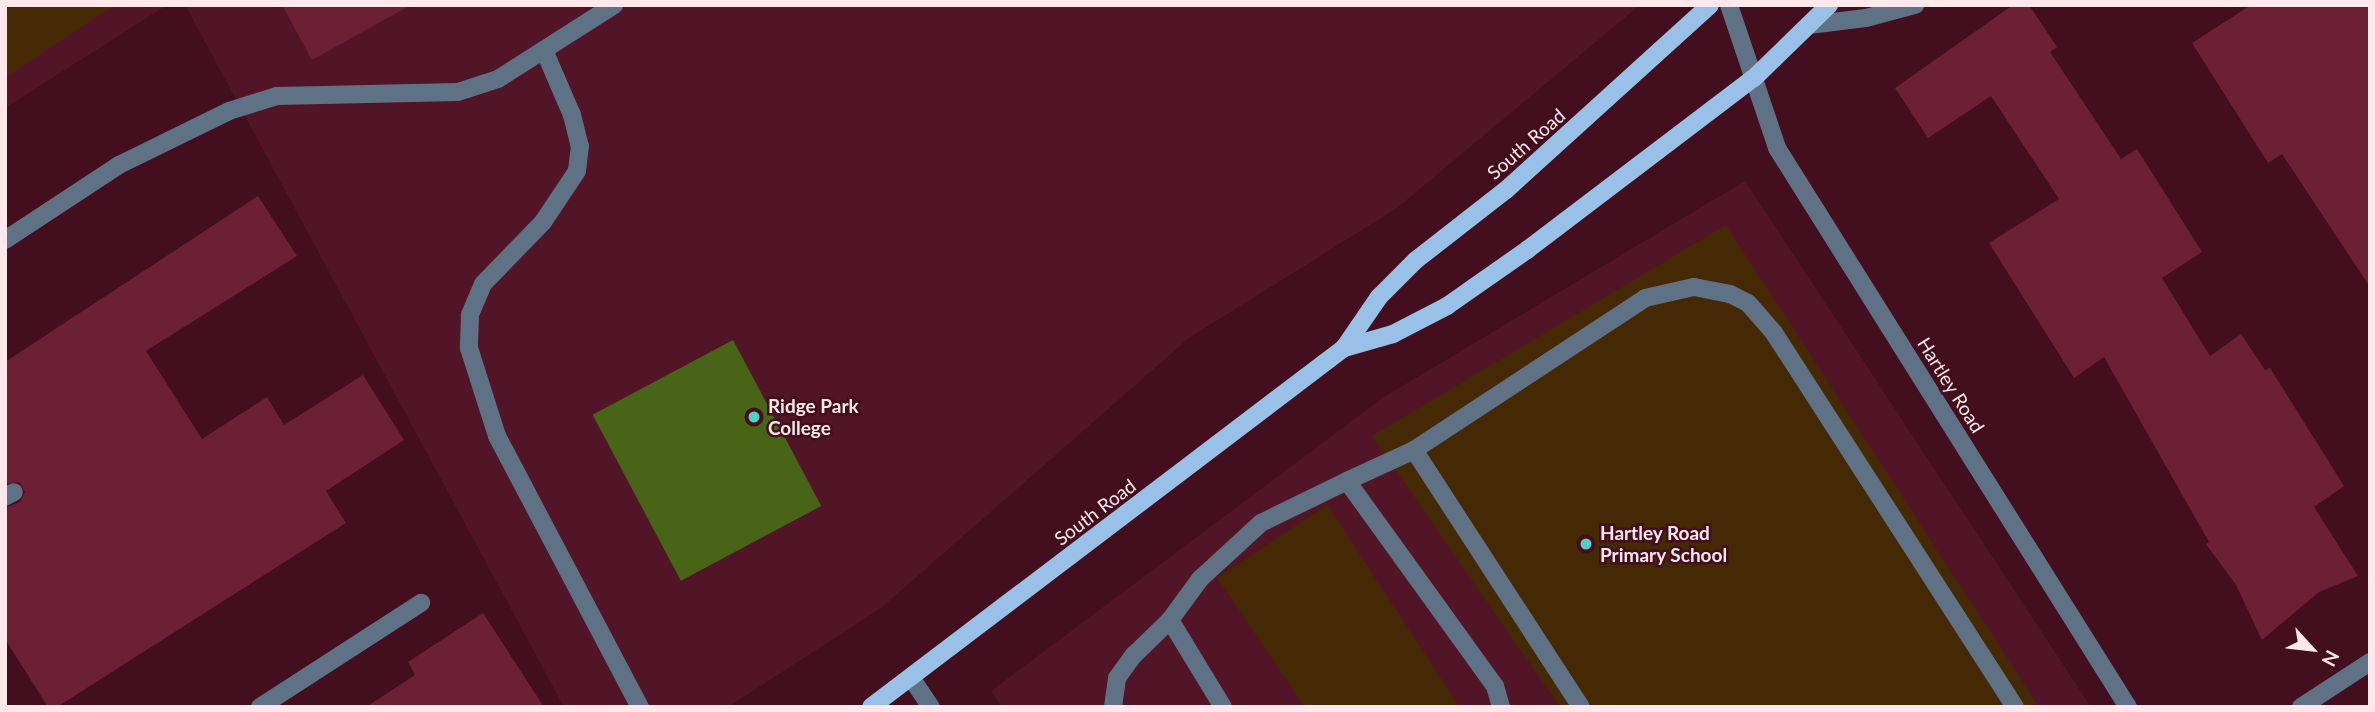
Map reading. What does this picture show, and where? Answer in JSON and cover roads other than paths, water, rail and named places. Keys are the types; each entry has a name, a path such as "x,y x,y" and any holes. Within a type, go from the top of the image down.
{"main road":[{"name":"South Road","path":"871,707 912,679 1344,348 1380,296 1416,260 1506,190 1710,5"},
{"name":"South Road","path":"1344,348 1393,334 1447,306 1754,78 1829,5"}],"street":[{"path":"5,240 119,165 229,111 277,96 458,92 498,79 614,5"},
{"name":"Hartley Road","path":"1729,5 1777,148 2128,707"},
{"path":"1809,25 1866,18 1915,5"},
{"path":"544,50 572,116 580,146 577,171 543,222 484,284 470,315 469,348 497,436 640,707"},
{"path":"1113,707 1117,678 1134,655 1170,620 1200,579 1261,523 1414,450 1645,299 1694,287 1730,294 1748,303 1774,333 2007,705"},
{"path":"1414,450 1581,707"},
{"path":"1347,481 1495,686 1501,707"},
{"path":"260,707 421,603"},
{"path":"1170,620 1223,707"},
{"path":"2301,707 2370,662"},
{"path":"912,679 931,707"}],"place":[{"name":"Ridge Park College","path":"754,417"},
{"name":"Hartley Road Primary School","path":"1586,544"}]}
